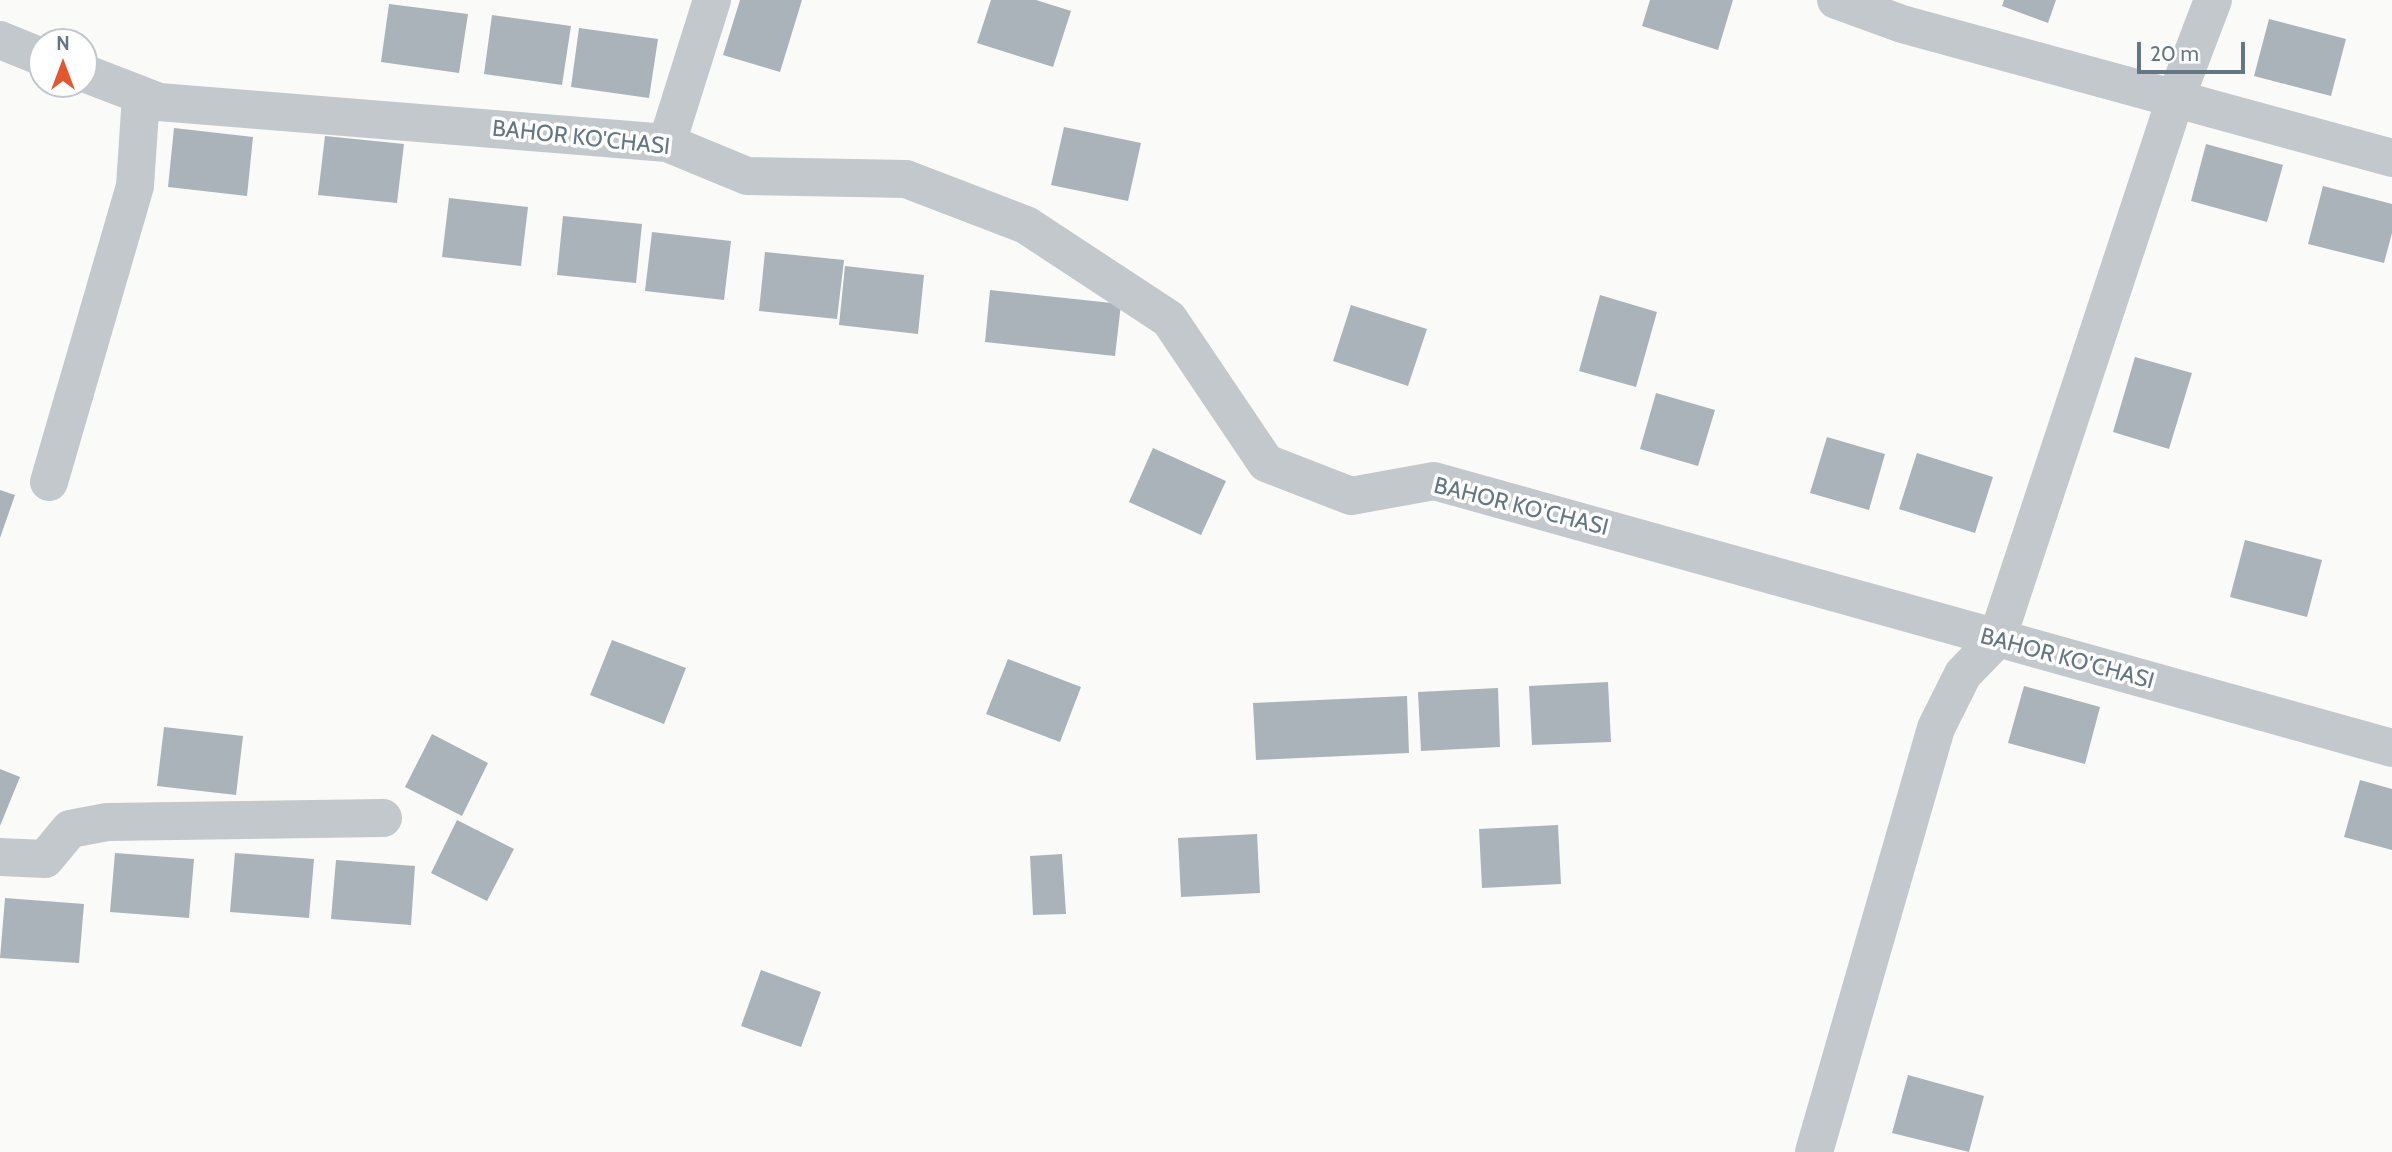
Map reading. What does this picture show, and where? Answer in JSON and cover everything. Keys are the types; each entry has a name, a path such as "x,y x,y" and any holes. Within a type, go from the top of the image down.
{"street":[{"path":"667,142 712,0"},
{"path":"1836,0 1902,24 2392,158"},
{"path":"1821,1150 1936,728 1963,674 1997,639 2175,100 2213,0"},
{"path":"0,40 28,51"},
{"name":"BAHOR KO'CHASI","path":"98,79 159,102 667,142 747,176 906,179 1026,225 1169,319 1266,463 1351,496 1434,481 2392,748"},
{"path":"49,482 135,186 141,96"},
{"path":"0,857 45,859 70,830 107,822 383,818"}],"building":[{"path":"740,0 802,0 780,72 723,55"},
{"path":"991,0 1036,0 1071,11 1053,67 977,43"},
{"path":"1650,0 1733,0 1718,50 1642,26"},
{"path":"2004,0 2056,0 2048,23 2002,6"},
{"path":"389,4 468,14 459,73 381,62"},
{"path":"492,15 571,26 562,85 484,74"},
{"path":"2269,19 2346,39 2331,96 2254,76"},
{"path":"579,28 658,39 649,98 571,87"},
{"path":"1064,127 1141,143 1128,201 1051,185"},
{"path":"174,128 253,137 247,196 168,187"},
{"path":"325,136 404,144 397,203 318,195"},
{"path":"2206,144 2283,165 2267,222 2191,201"},
{"path":"2323,186 2392,204 2392,233 2384,263 2308,244"},
{"path":"449,198 528,207 521,266 442,257"},
{"path":"563,216 642,224 636,283 557,275"},
{"path":"652,232 731,241 724,300 645,291"},
{"path":"765,252 844,260 837,319 759,311"},
{"path":"845,266 924,275 918,334 839,325"},
{"path":"990,290 1121,304 1115,356 985,342"},
{"path":"1600,295 1657,312 1636,387 1579,371"},
{"path":"1351,305 1427,329 1408,386 1333,361"},
{"path":"2135,357 2192,373 2169,449 2113,432"},
{"path":"1656,393 1715,410 1698,466 1640,449"},
{"path":"1827,437 1885,454 1869,510 1810,493"},
{"path":"1153,448 1226,481 1201,535 1129,502"},
{"path":"1917,453 1993,477 1975,533 1899,509"},
{"path":"0,490 15,495 0,538"},
{"path":"2245,540 2322,560 2307,617 2230,597"},
{"path":"612,640 686,668 664,724 590,695"},
{"path":"1008,659 1081,687 1060,742 986,714"},
{"path":"1608,682 1611,742 1532,745 1529,686"},
{"path":"2024,686 2100,707 2085,764 2008,743"},
{"path":"1498,688 1500,747 1421,751 1418,692"},
{"path":"1407,696 1409,753 1256,760 1253,703"},
{"path":"164,727 243,736 236,795 157,786"},
{"path":"432,734 488,763 462,816 405,787"},
{"path":"0,769 20,777 0,826"},
{"path":"2360,780 2392,789 2392,850 2344,837"},
{"path":"457,820 514,849 487,901 431,873"},
{"path":"1558,825 1561,884 1482,888 1479,829"},
{"path":"1257,834 1260,893 1181,897 1178,838"},
{"path":"115,853 194,859 189,918 110,912"},
{"path":"235,853 314,859 309,918 230,912"},
{"path":"1062,854 1066,914 1033,915 1030,856"},
{"path":"336,860 415,866 411,925 331,919"},
{"path":"5,898 84,904 79,963 0,958"},
{"path":"761,970 821,992 801,1047 741,1026"},
{"path":"1908,1075 1984,1096 1969,1152 1892,1133"}]}
